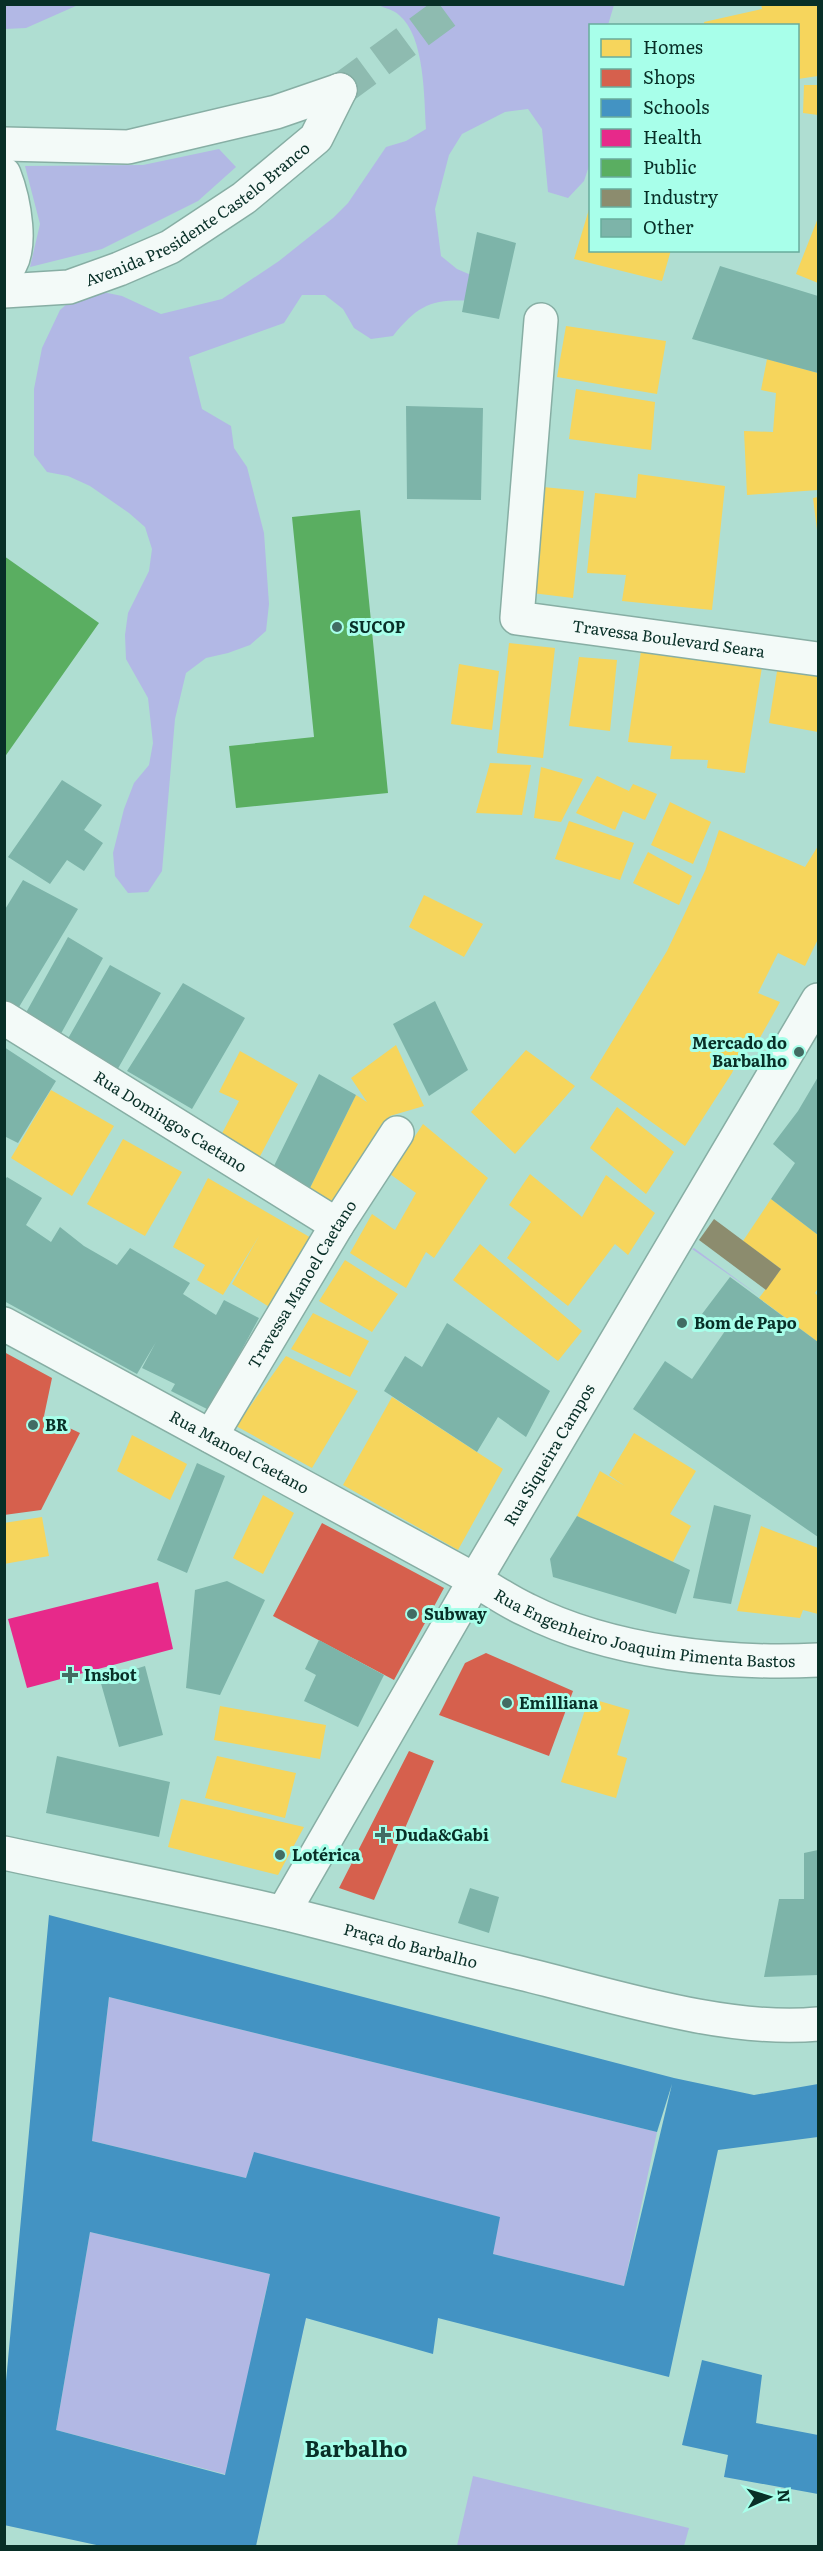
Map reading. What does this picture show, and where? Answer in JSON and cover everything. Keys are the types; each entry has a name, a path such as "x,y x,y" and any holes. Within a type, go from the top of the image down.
{"main road":[{"name":"Avenida Presidente Castelo Branco","path":"4,144 128,147 276,112 340,90 316,138 244,198 170,247 69,287 4,291"},
{"path":"4,174 13,195 17,223 15,248 9,268 4,272"},
{"name":"Travessa Boulevard Seara","path":"541,320 517,618 819,659"},
{"name":"Rua Siqueira Campos","path":"282,1913 475,1580 819,1000"},
{"name":"Rua Domingos Caetano","path":"4,1018 337,1225"},
{"name":"Travessa Manoel Caetano","path":"210,1436 337,1225 397,1133"},
{"name":"Rua Manoel Caetano","path":"4,1324 475,1580"},
{"name":"Rua Engenheiro Joaquim Pimenta Bastos","path":"475,1580 527,1611 581,1632 636,1647 720,1658 819,1660"},
{"name":"Praça do Barbalho","path":"4,1853 282,1913 430,1952 699,2016 746,2022 819,2024"}],"shaded area":[{"path":"5,4 78,5 26,28 5,29"},
{"path":"378,5 614,5 608,24 589,24 589,166 584,181 568,198 548,192 542,129 528,109 505,112 462,134 449,155 435,209 441,256 457,269 478,278 473,301 447,301 427,306 411,317 393,336 371,339 354,328 343,309 325,295 302,295 284,323 189,357 202,409 231,426 234,448 247,467 264,533 269,604 266,631 250,645 206,658 186,673 175,719 162,871 148,892 128,893 115,876 113,853 124,809 134,783 149,765 153,743 148,698 126,659 125,635 128,613 149,571 152,549 145,527 129,513 90,486 68,476 47,472 34,455 34,389 42,348 60,310 76,296 98,291 122,296 161,314 222,299 279,261 333,218 348,203 386,147 406,141 426,129 422,68 414,37 408,25 392,10"},
{"path":"219,149 236,167 198,201 102,249 30,267 40,224 25,166 143,165"},
{"path":"694,1248 761,1297 692,1249"},
{"path":"109,1997 657,2132 624,2286 493,2254 499,2217 254,2153 246,2178 92,2141"},
{"path":"90,2232 270,2274 260,2317 306,2318 267,2485 56,2430"},
{"path":"473,2476 689,2528 684,2546 457,2546"}],"building: Homes":[{"path":"761,4 818,4 818,76 799,79 799,24 704,24 704,22 762,9"},
{"path":"804,85 818,85 818,115 803,113"},
{"path":"589,209 589,252 670,252 662,281 574,259"},
{"path":"818,218 818,283 796,274"},
{"path":"566,326 666,341 657,394 557,377"},
{"path":"767,359 818,373 818,490 747,495 744,431 773,432 776,393 761,390"},
{"path":"576,389 655,402 651,450 569,439"},
{"path":"638,474 725,486 712,610 622,601 626,575 587,573 595,493 636,498"},
{"path":"543,487 584,491 573,598 532,593"},
{"path":"818,497 818,530 817,530 813,498"},
{"path":"509,643 555,648 543,758 497,753"},
{"path":"641,651 762,667 745,773 707,768 708,760 670,759 672,746 628,742"},
{"path":"579,657 617,660 610,731 569,726"},
{"path":"459,664 499,671 492,730 451,724"},
{"path":"778,665 818,670 818,732 769,723"},
{"path":"490,763 531,765 522,815 476,813"},
{"path":"541,767 583,779 561,822 534,818"},
{"path":"597,776 629,791 633,784 657,794 645,820 623,811 615,830 576,813"},
{"path":"670,802 711,822 693,864 651,845"},
{"path":"569,821 634,843 620,880 555,859"},
{"path":"719,830 805,867 818,846 818,939 805,966 778,953 758,993 780,1002 753,1050 744,1045 732,1073 685,1146 590,1078 667,951 705,871"},
{"path":"648,852 692,876 679,905 633,883"},
{"path":"424,895 483,924 464,957 409,927"},
{"path":"396,1045 424,1106 390,1116 335,1209 307,1194 356,1095 367,1102 351,1078"},
{"path":"526,1050 575,1086 515,1154 471,1112"},
{"path":"240,1051 298,1084 257,1162 218,1141 239,1101 219,1092"},
{"path":"51,1090 114,1126 72,1196 11,1158"},
{"path":"617,1107 674,1152 646,1194 590,1148"},
{"path":"423,1124 488,1178 434,1258 426,1252 406,1288 350,1253 372,1214 395,1230 416,1193 390,1174"},
{"path":"123,1139 182,1172 145,1236 87,1204"},
{"path":"530,1174 582,1217 606,1175 655,1213 628,1255 615,1244 568,1306 507,1258 531,1222 509,1205"},
{"path":"208,1178 313,1239 271,1308 232,1284 259,1236 223,1295 197,1280 205,1265 173,1247"},
{"path":"771,1199 818,1235 818,1288 815,1293 818,1296 818,1342 759,1298 781,1269 743,1241"},
{"path":"480,1244 582,1331 558,1361 453,1280"},
{"path":"345,1260 398,1294 372,1332 319,1301"},
{"path":"313,1313 369,1341 350,1377 291,1349"},
{"path":"286,1356 358,1391 312,1468 236,1426"},
{"path":"392,1397 503,1469 458,1550 343,1485"},
{"path":"634,1433 696,1471 670,1514 691,1526 673,1562 577,1516 600,1471 625,1486 609,1475"},
{"path":"132,1435 187,1464 170,1500 117,1471"},
{"path":"263,1495 294,1513 263,1574 233,1558"},
{"path":"42,1517 49,1556 4,1564 4,1523"},
{"path":"761,1526 818,1548 818,1614 803,1610 800,1618 737,1611"},
{"path":"589,1698 630,1710 617,1755 627,1758 616,1798 561,1782"},
{"path":"220,1706 326,1725 320,1759 214,1740"},
{"path":"217,1756 296,1773 285,1818 205,1798"},
{"path":"181,1799 304,1827 278,1875 168,1847"}],"building: Shops":[{"name":"BR","path":"4,1352 52,1378 44,1416 80,1433 41,1510 4,1515"},
{"path":"322,1523 444,1588 394,1680 273,1616"},
{"name":"Emilliana","path":"486,1653 573,1691 549,1756 439,1715 465,1663"},
{"path":"409,1751 434,1761 374,1900 339,1888"}],"building: Schools":[{"path":"49,1915 674,2078 754,2095 818,2084 818,2137 718,2150 669,2377 438,2318 433,2354 306,2318 256,2546 101,2546 4,2525 4,2403","holes":["109,1997 657,2132 672,2084 624,2286 493,2254 500,2217 254,2152 246,2178 92,2141","90,2232 270,2274 225,2475 56,2430"]},
{"path":"702,2360 762,2375 756,2423 818,2435 818,2494 724,2477 728,2455 682,2445"}],"building: Health":[{"path":"158,1582 173,1649 27,1688 8,1619"}],"building: Public":[{"name":"SUCOP","path":"360,510 388,793 236,808 229,746 314,737 292,517"},
{"path":"4,556 99,623 4,758"}],"building: Industry":[{"path":"714,1219 781,1269 766,1290 699,1240"}],"building: Other":[{"path":"477,232 516,243 499,319 462,312"},
{"path":"720,266 818,296 818,373 692,339"},
{"path":"406,406 483,408 481,500 407,499"},
{"path":"62,780 102,805 84,830 103,843 84,871 67,860 50,884 8,857"},
{"path":"23,880 78,909 16,1012 4,1004 4,911"},
{"path":"68,937 103,958 58,1039 23,1018"},
{"path":"110,965 161,993 116,1072 66,1042"},
{"path":"183,983 245,1018 192,1109 127,1071"},
{"path":"435,1001 468,1070 429,1096 393,1024"},
{"path":"4,1047 56,1081 18,1143 4,1136"},
{"path":"319,1074 356,1095 307,1194 271,1172"},
{"path":"818,1077 818,1235 771,1199 795,1163 773,1144 798,1111"},
{"path":"7,1177 42,1198 26,1225 51,1242 60,1227 84,1246 117,1265 130,1248 190,1283 183,1294 216,1315 224,1300 259,1318 209,1410 171,1391 175,1384 142,1368 156,1342 137,1374 4,1301 4,1181"},
{"path":"730,1277 818,1342 818,1537 633,1409 665,1361 692,1379 725,1331 702,1314"},
{"path":"447,1323 550,1391 526,1437 498,1417 477,1452 384,1391 405,1356 422,1367"},
{"path":"197,1463 225,1476 187,1573 157,1560"},
{"path":"714,1505 751,1515 731,1604 693,1598"},
{"path":"577,1516 690,1570 676,1614 553,1577 550,1559"},
{"path":"227,1581 265,1600 220,1695 186,1688 195,1590"},
{"path":"319,1640 384,1675 358,1727 304,1701 316,1675 305,1669"},
{"path":"145,1666 163,1735 119,1747 100,1680"},
{"path":"57,1756 170,1782 159,1837 46,1813"},
{"path":"818,1850 818,1975 764,1977 779,1899 804,1899 804,1853"},
{"path":"470,1888 499,1897 489,1933 458,1923"}],"tunnel":[{"path":"340,90 457,4"}],"place":[{"name":"SUCOP","path":"337,627"},
{"name":"Mercado do Barbalho","path":"799,1052"},
{"name":"Bom de Papo","path":"682,1323"},
{"name":"BR","path":"33,1425"},
{"name":"Subway","path":"412,1614"},
{"name":"Insbot","path":"70,1675"},
{"name":"Emilliana","path":"507,1703"},
{"name":"Duda&Gabi","path":"383,1835"},
{"name":"Lotérica","path":"280,1855"}],"district":[{"name":"Barbalho","path":"356,2449"}]}
